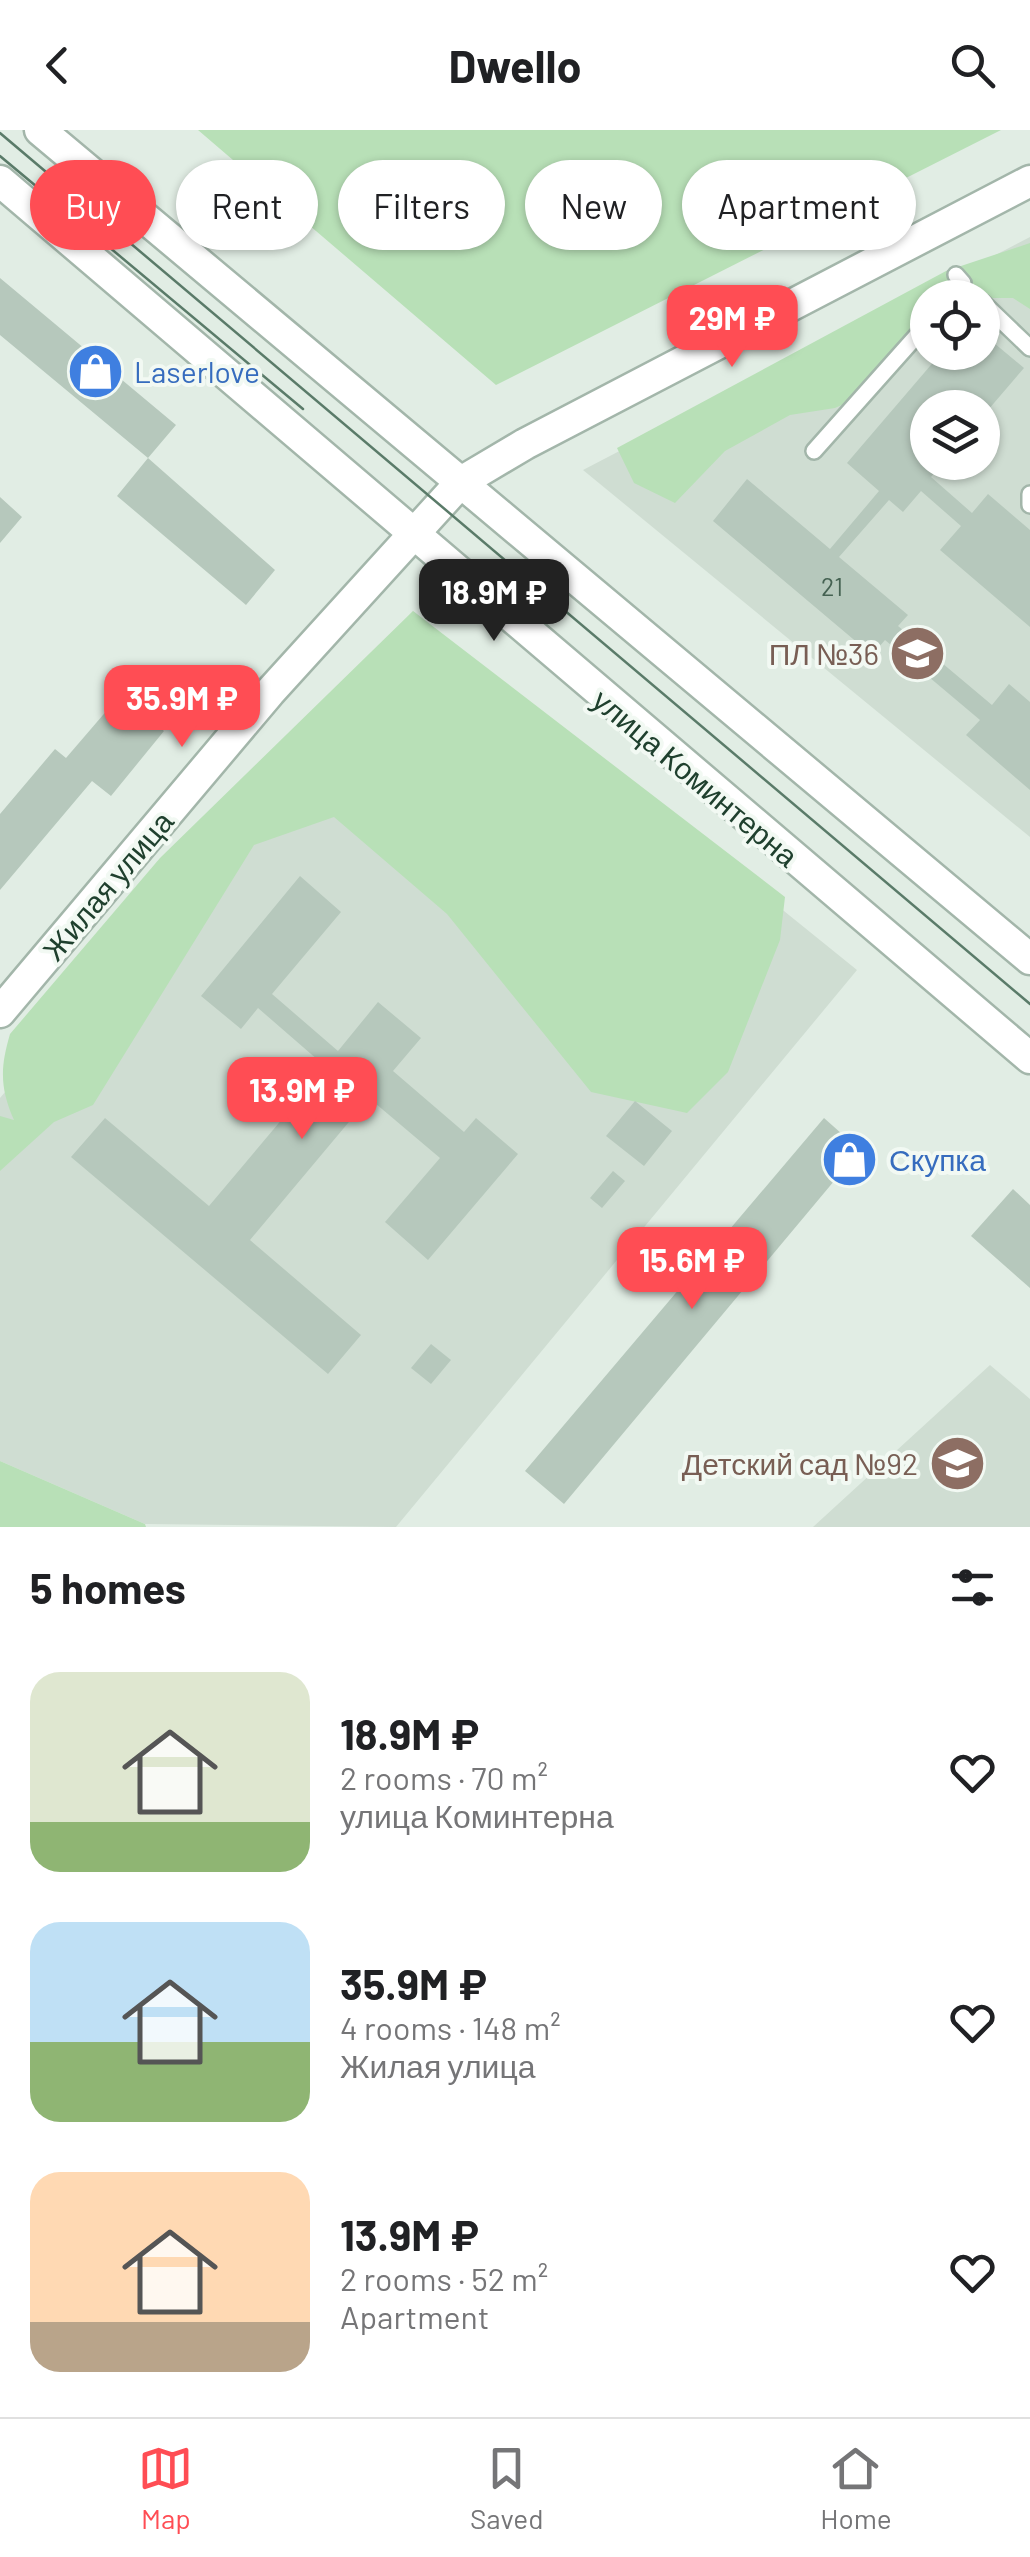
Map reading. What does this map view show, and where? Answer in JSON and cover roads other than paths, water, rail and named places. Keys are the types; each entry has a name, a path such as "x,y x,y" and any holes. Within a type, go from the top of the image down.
{"street":[{"path":"40,130 1030,959"},
{"name":"улица Коминтерна","path":"0,181 1030,1058"},
{"name":"Жилая улица","path":"0,1012 270,692 461,482 540,436 1030,181"}],"lane":[{"path":"1000,319 1030,348"},
{"path":"814,451 910,343"},
{"path":"1030,494 1030,505"}],"tram line":[{"path":"0,133 1030,1004"},
{"path":"0,156 303,409"}],"place":[{"name":"Laserlove","path":"95,371"},
{"name":"ПЛ №36","path":"918,653"},
{"name":"Скупка","path":"850,1159"},
{"name":"Детский сад №92","path":"957,1463"}]}
